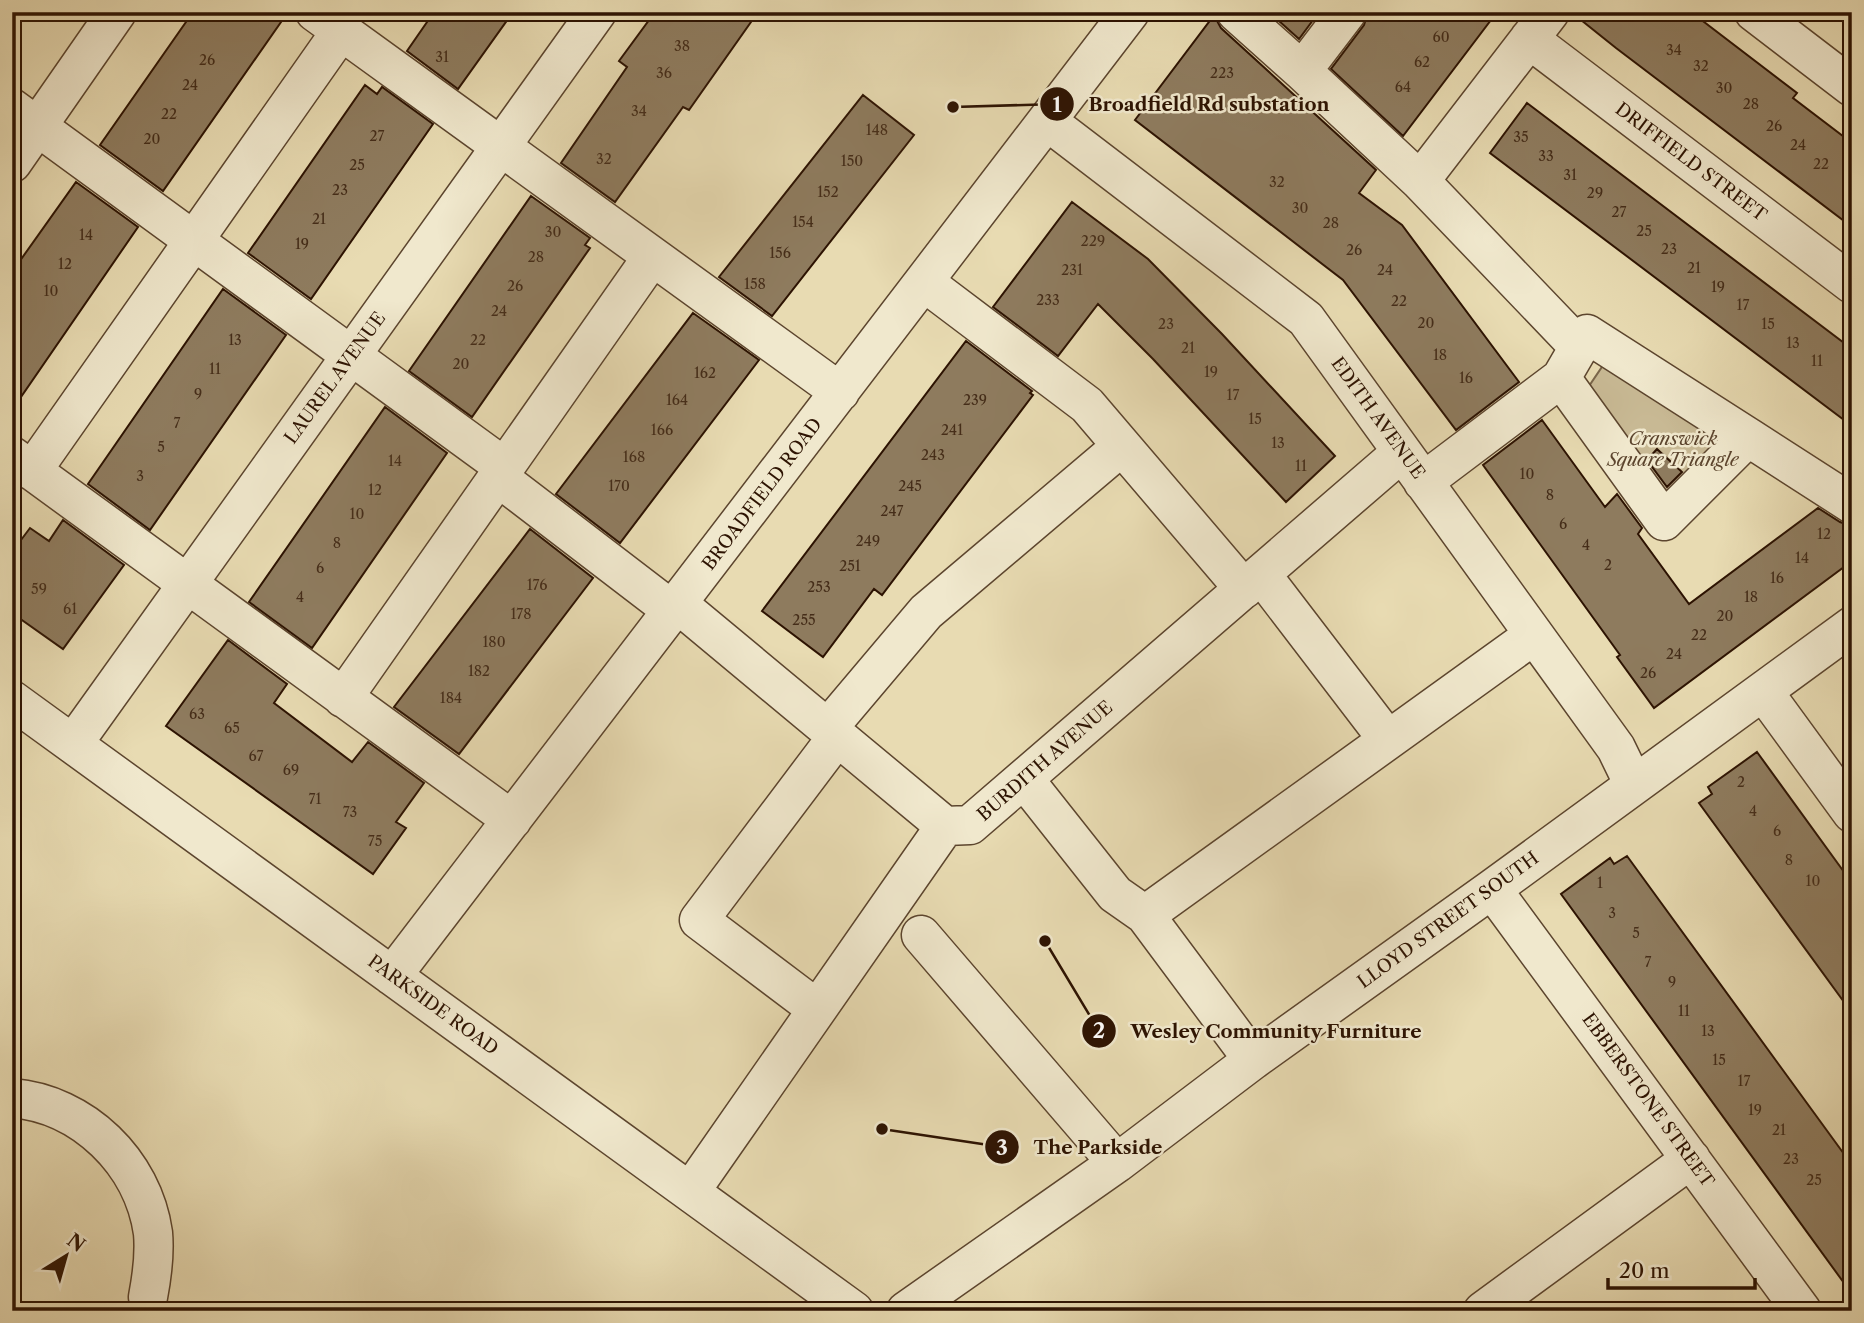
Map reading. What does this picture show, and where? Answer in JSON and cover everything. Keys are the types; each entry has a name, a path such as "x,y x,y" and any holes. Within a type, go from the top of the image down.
{"street":[{"path":"12,163 25,117 117,12"},
{"name":"LAUREL AVENUE","path":"73,744 597,12"},
{"name":"BROADFIELD ROAD","path":"392,976 1130,12"},
{"path":"1236,12 1420,181 1570,363 1664,522 1748,437"},
{"path":"1303,71 1347,12"},
{"path":"1754,12 1852,87"},
{"path":"512,820 22,464 194,240 328,22 840,392"},
{"path":"1420,181 1540,26"},
{"name":"DRIFFIELD STREET","path":"1540,26 1852,284"},
{"path":"25,117 351,355 675,607 946,826 690,1192"},
{"name":"EDITH AVENUE","path":"1047,121 1306,318 1616,748 1634,785"},
{"path":"343,698 652,257"},
{"path":"924,282 1087,405 1122,446 1253,581 1388,740"},
{"path":"1570,363 1587,334 1852,504"},
{"name":"BURDITH AVENUE","path":"946,826 970,825 1253,581 1413,467 1570,363"},
{"path":"817,1009 699,920 833,733 926,612 1122,446"},
{"name":"LLOYD STREET SOUTH","path":"906,1311 1117,1163 1253,1060 1852,626"},
{"path":"1145,915 1534,635"},
{"path":"1763,691 1852,813"},
{"name":"PARKSIDE ROAD","path":"12,700 853,1311"},
{"path":"1024,779 1115,894 1145,915 1253,1060"},
{"name":"EBBERSTONE STREET","path":"1492,889 1802,1311"},
{"path":"921,935 1117,1163"},
{"path":"12,1098 27,1099 59,1110 87,1125 112,1147 131,1172 145,1201 153,1233 154,1265 148,1297"},
{"path":"1483,1311 1691,1159"}],"green space":[{"name":"Cranswick Square Triangle","path":"1606,361 1725,439 1667,513 1583,395"}],"building":[{"path":"193,12 288,12 163,191 100,145"},
{"path":"434,12 513,12 458,89 407,51"},
{"path":"655,12 758,12 689,110 683,107 615,202 561,163 627,67 619,61"},
{"path":"1269,12 1319,12 1299,39"},
{"path":"1368,12 1497,12 1403,136 1331,69 1364,25"},
{"path":"1571,12 1691,12 1797,93 1793,98 1852,143 1852,227 1616,48"},
{"path":"1215,14 1221,28 1376,170 1359,193 1402,225 1519,382 1456,430 1343,280 1135,120"},
{"path":"365,85 377,94 382,87 433,124 311,299 248,253"},
{"path":"863,95 914,135 772,316 719,277"},
{"path":"1527,103 1852,349 1852,426 1490,153"},
{"path":"76,182 138,227 12,410 12,272"},
{"path":"531,196 590,238 585,245 590,248 472,417 409,371"},
{"path":"1072,202 1148,259 1335,456 1286,502 1098,304 1058,356 993,307"},
{"path":"223,289 286,335 150,530 88,484"},
{"path":"693,313 759,360 620,543 556,494"},
{"path":"966,341 1032,391 1030,393 1033,395 882,595 874,589 823,657 762,611"},
{"path":"385,407 447,453 312,648 249,602"},
{"path":"1542,420 1605,507 1617,494 1642,528 1638,534 1689,604 1818,508 1852,526 1852,561 1654,708 1617,657 1620,655 1483,465"},
{"path":"1657,449 1682,472 1667,487 1647,460"},
{"path":"63,520 124,565 63,649 12,613 12,552 30,528 49,541"},
{"path":"530,529 593,578 459,754 394,707"},
{"path":"228,640 287,684 274,703 352,762 368,742 424,783 396,822 406,828 373,874 166,726"},
{"path":"1757,752 1852,883 1852,1013 1699,803 1712,794 1708,787"},
{"path":"1627,856 1852,1165 1852,1294 1561,894 1610,858 1614,864"}],"place":[{"name":"Broadfield Rd substation","path":"953,107"},
{"name":"Wesley Community Furniture","path":"1045,941"},
{"name":"The Parkside","path":"882,1129"}]}
